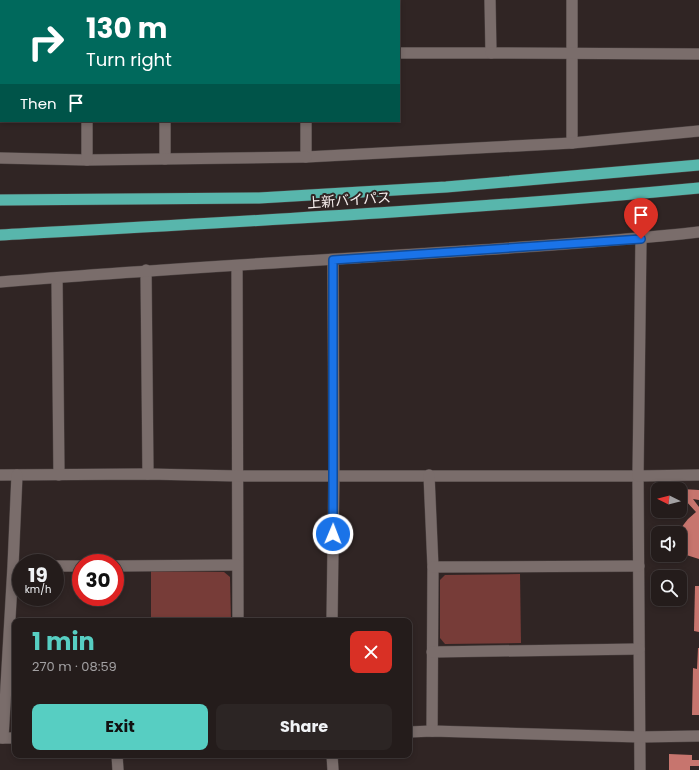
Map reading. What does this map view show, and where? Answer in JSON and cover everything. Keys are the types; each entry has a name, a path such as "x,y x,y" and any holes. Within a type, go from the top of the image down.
{"highway":[{"name":"上新バイパス","path":"0,200 259,198 446,187 699,165"},
{"name":"上新バイパス","path":"0,235 245,222 587,198 699,188"}],"street":[{"path":"490,0 491,53"},
{"path":"572,0 572,143"},
{"path":"400,53 699,54"},
{"path":"87,122 87,160"},
{"path":"165,122 165,159"},
{"path":"306,122 306,157"},
{"path":"0,158 87,160 306,157 572,143 699,131"},
{"path":"0,282 146,270 333,260 641,239 699,232"},
{"path":"640,770 638,476 641,239"},
{"path":"332,618 334,476 333,260"},
{"path":"237,266 238,476 236,565 238,618"},
{"path":"146,270 148,474"},
{"path":"57,278 59,475"},
{"path":"0,475 699,475"},
{"path":"17,475 17,554"},
{"path":"429,475 432,567 432,732"},
{"path":"124,566 236,565"},
{"path":"432,567 639,566"},
{"path":"14,618 15,606"},
{"path":"432,652 639,649"},
{"path":"2,738 12,651"},
{"path":"412,732 699,736"},
{"path":"118,758 118,770"},
{"path":"332,758 333,770"}],"shaded area":[{"path":"151,571 224,572 230,577 231,618 151,618"},
{"path":"520,574 521,643 445,644 440,638 440,580 445,575"}],"building":[{"path":"687,489 699,490 699,500 693,499 699,507 699,559 687,555 687,526 682,526 696,512 687,502"},
{"path":"695,586 699,586 699,632 694,631"},
{"path":"698,648 699,715 692,715 693,668 697,669"},
{"path":"669,754 692,755 692,760 699,760 699,766 690,766 690,770 669,770"}],"route":[{"path":"333,534 333,260 641,239"}]}
